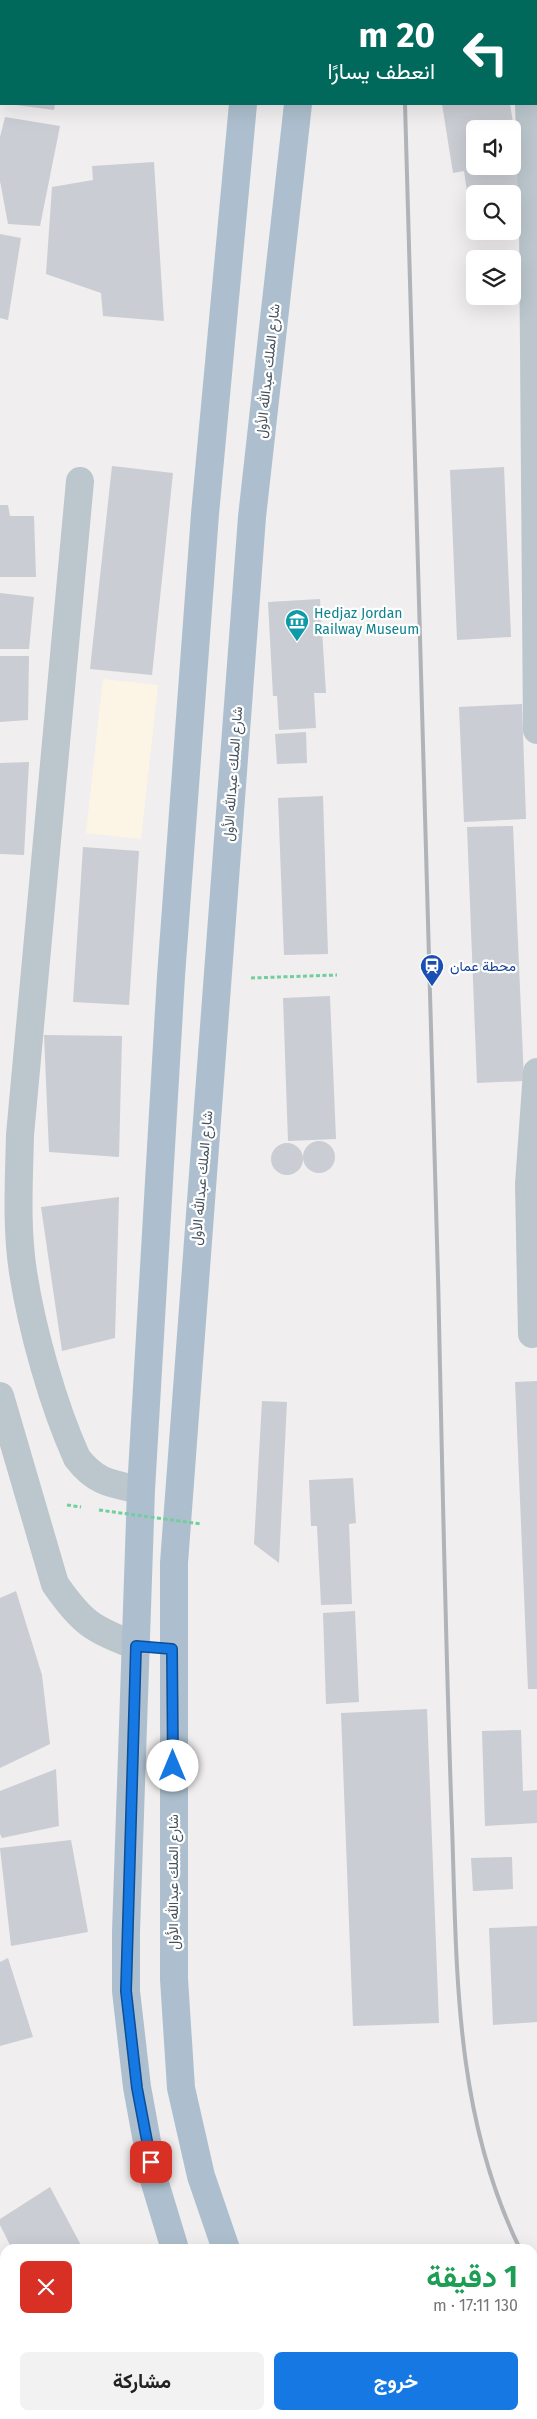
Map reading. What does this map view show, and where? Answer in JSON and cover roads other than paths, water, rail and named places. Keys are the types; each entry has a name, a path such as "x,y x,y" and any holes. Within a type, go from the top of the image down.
{"main road":[{"path":"174,2244 154,2180 137,2088 126,1991 136,1646 141,1490 172,967 205,514 243,105"},
{"name":"شارع الملك عبدالله الأول","path":"224,2244 201,2176 181,2088 174,1979 172,1649 174,1553 252,517 298,105"},
{"path":"136,1646 172,1649"}],"street":[{"path":"529,105 533,221 537,730"},
{"path":"80,481 20,1135 20,1230 23,1271 33,1323 49,1379 77,1458 87,1471 99,1480 141,1490"},
{"path":"532,1334 529,1184 537,1072"},
{"path":"0,1396 55,1584 74,1611 99,1631 136,1646"}],"railway":[{"path":"405,105 429,922 455,1934 463,2041 471,2094 482,2146 498,2198 518,2244"}],"place":[{"name":"Hedjaz Jordan Railway Museum","path":"297,642"},
{"name":"محطة عمان","path":"432,987"}]}
